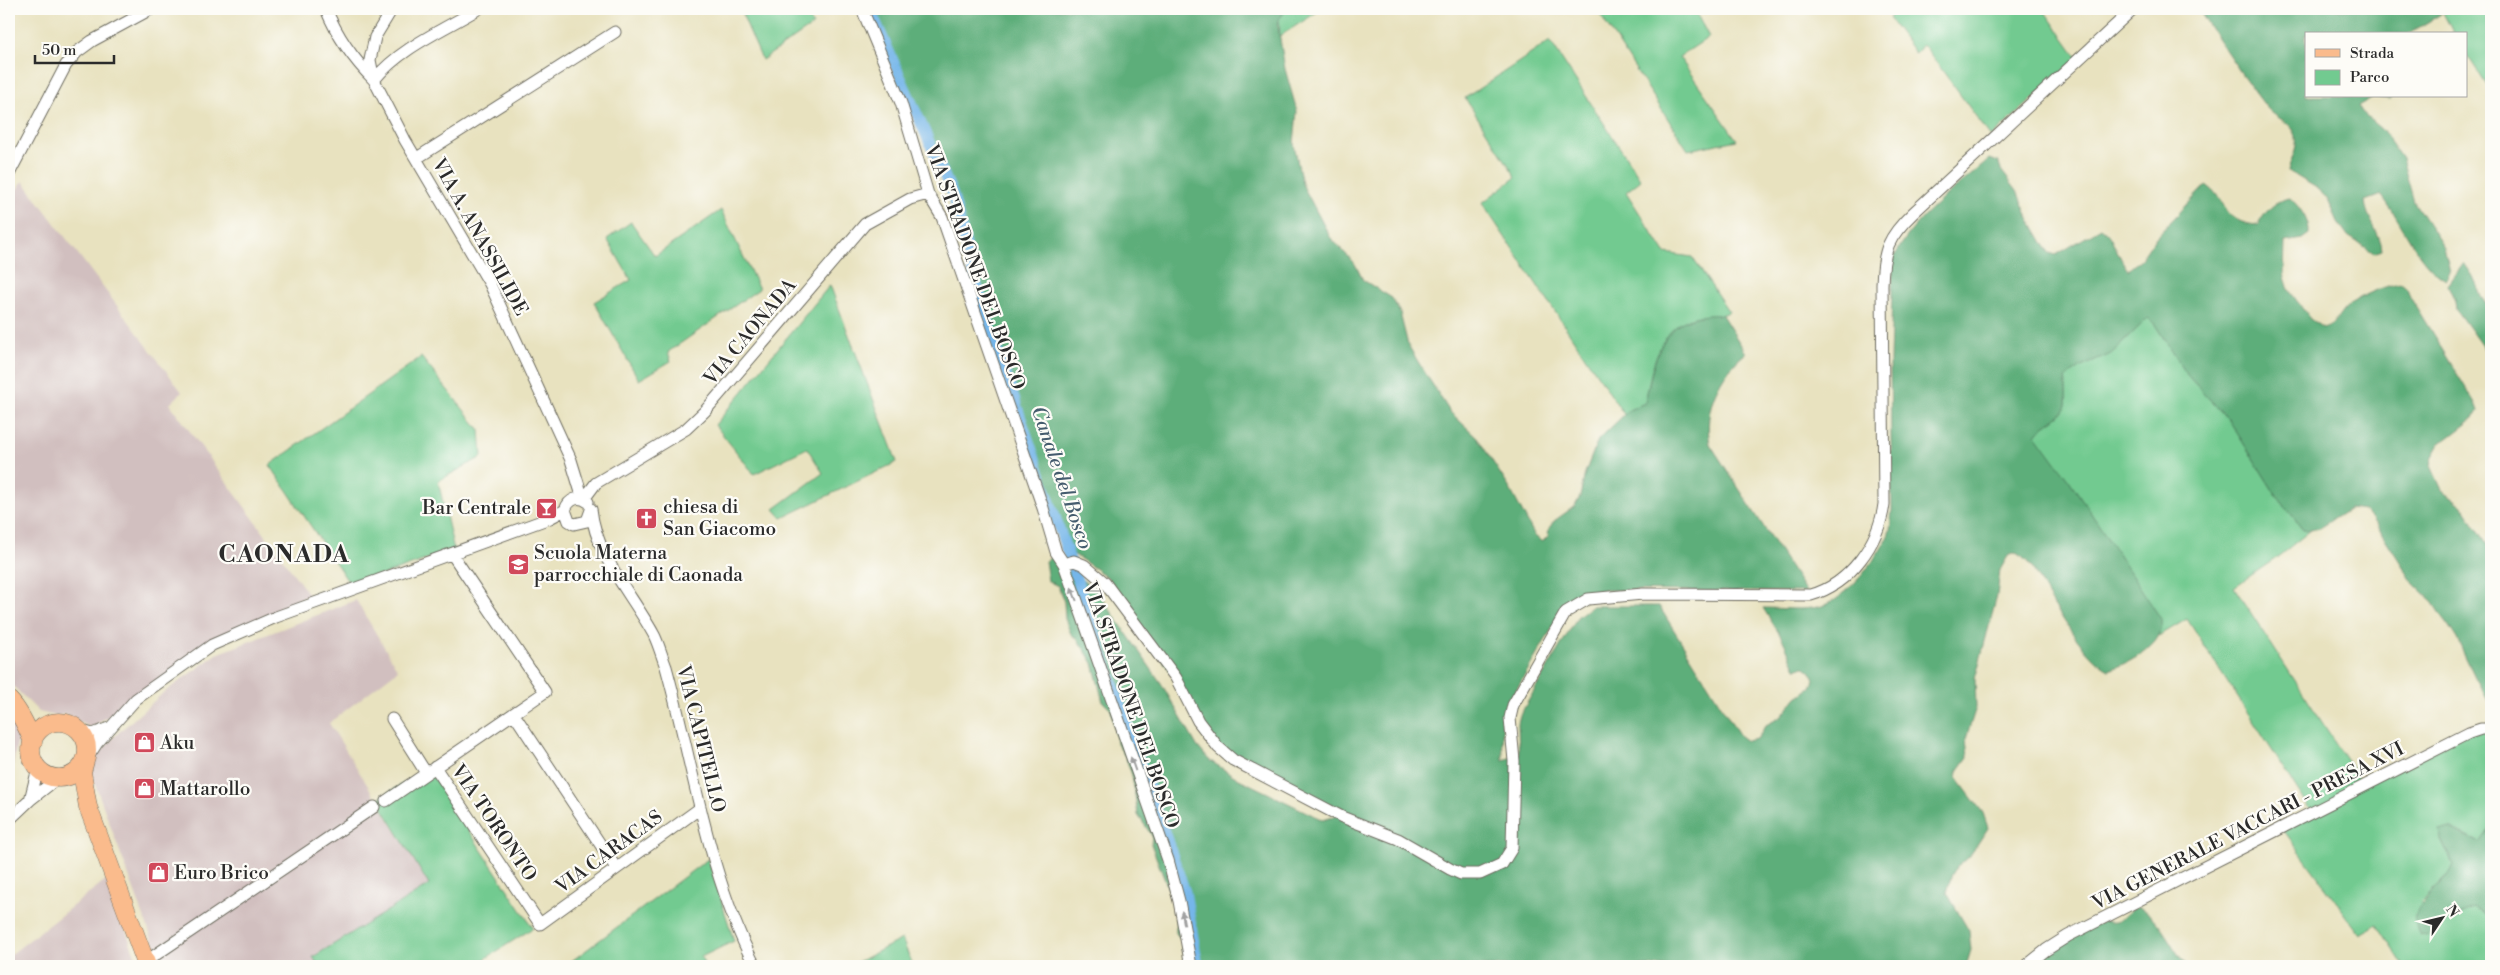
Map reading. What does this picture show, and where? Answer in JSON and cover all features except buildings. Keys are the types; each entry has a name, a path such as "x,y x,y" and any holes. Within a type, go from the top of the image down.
{"main road":[{"path":"12,703 52,723 64,723 78,730 86,744 86,760 82,772 88,807 146,964"},
{"path":"12,703 33,742"},
{"path":"52,723 38,732 33,742 32,757 38,768 44,774 61,778 75,774 86,760"},
{"path":"61,778 88,807"}],"street":[{"path":"9,174 66,65 77,52 151,9"},
{"path":"326,9 334,28 361,67 374,80 389,64 402,54 478,9"},
{"name":"VIA A. ANASSILIDE","path":"392,9 374,37 370,60 374,80 383,100 490,284 571,460 587,503"},
{"name":"VIA STRADONE DEL BOSCO","path":"862,9 901,103 908,135 928,194 942,217 1043,508 1056,552 1068,563 1168,860 1179,901 1192,966"},
{"path":"1068,563 1084,565 1105,583 1176,678 1198,722 1218,747 1233,760 1342,817 1398,839 1461,874 1480,874 1493,869 1508,856 1514,840 1512,804 1514,761 1510,718 1513,705 1566,612 1588,599 1620,594 1811,595 1835,586 1869,548 1882,522 1884,504 1882,285 1883,265 1891,237 1913,213 2133,9"},
{"path":"417,158 615,32"},
{"name":"VIA CAONADA","path":"581,524 590,516 587,503 596,483 686,429 705,412 865,224 910,198 928,194"},
{"path":"567,511 579,485"},
{"path":"86,760 110,727 136,699 212,645 276,617 550,518 567,511 577,498 587,503"},
{"name":"VIA CAPITELLO","path":"587,503 593,529 606,555 654,636 675,701 699,809 730,910 755,966"},
{"path":"567,511 581,524 587,524 593,529"},
{"path":"386,801 545,692 452,554"},
{"path":"514,714 616,868"},
{"name":"VIA TORONTO","path":"392,720 431,770 540,924"},
{"path":"78,730 93,734 110,727"},
{"name":"VIA GENERALE VACCARI - PRESA XVI","path":"2026,966 2068,936 2469,733 2481,729 2491,729"},
{"path":"30,800 38,768"},
{"path":"9,820 30,800 61,778"},
{"path":"146,964 374,807"},
{"name":"VIA CARACAS","path":"540,924 699,809"}],"shaded area":[{"path":"23,181 182,392 170,404 309,595 237,629 91,728 66,714 56,716 39,712 9,682 9,200"},
{"path":"356,600 398,670 329,723 429,885 314,957 319,966 162,966 88,765 117,734 162,694 217,654"},
{"path":"9,713 20,724 9,791"},
{"path":"107,879 139,966 9,966 9,956"}],"green space":[{"path":"740,9 805,9 813,25 762,60"},
{"path":"874,9 1287,9 1279,19 1278,27 1285,69 1297,111 1294,144 1302,184 1330,237 1355,264 1363,280 1392,298 1400,313 1408,345 1417,360 1450,412 1477,437 1510,489 1535,536 1542,542 1548,536 1549,528 1554,521 1575,506 1580,497 1585,473 1598,440 1629,410 1645,403 1653,369 1664,340 1673,329 1686,321 1702,316 1722,315 1746,353 1728,372 1715,394 1709,418 1710,444 1806,592 1587,591 1566,605 1505,709 1502,722 1503,760 1519,755 1518,723 1520,715 1578,616 1592,606 1659,606 1740,736 1747,741 1757,739 1766,725 1781,717 1797,697 1811,688 1814,680 1811,672 1805,667 1796,668 1782,638 1763,608 1808,608 1822,606 1831,602 1852,586 1872,562 1886,539 1890,530 1892,510 1890,361 1893,260 1901,245 1923,217 1990,159 1998,162 2001,170 2017,191 2027,215 2049,253 2056,255 2101,228 2113,242 2128,270 2141,259 2156,237 2206,185 2218,197 2231,215 2237,220 2246,223 2258,225 2271,207 2280,201 2290,198 2304,214 2309,234 2302,239 2285,242 2284,274 2289,290 2310,319 2323,328 2335,321 2349,305 2366,295 2401,283 2407,288 2410,297 2475,403 2478,411 2474,418 2440,444 2432,458 2431,466 2442,490 2463,506 2491,550 2491,706 2457,639 2434,603 2414,584 2372,518 2365,511 2349,509 2319,528 2303,529 2276,495 2229,420 2188,376 2154,323 2148,318 2111,354 2079,368 2066,379 2065,409 2036,435 2071,483 2161,619 2161,631 2155,641 2144,652 2123,665 2109,670 2091,656 2073,634 2030,564 2016,553 2008,556 2000,570 1997,596 1975,679 1976,707 1966,739 1968,757 1958,771 1957,778 1983,813 1988,828 1969,857 1956,868 1951,876 1947,893 1969,931 1971,950 1966,966 1184,966 1185,958 1181,939 1176,933 1176,909 1151,844 1152,836 1138,815 1132,775 1126,758 1117,743 1111,710 1103,702 1093,663 1078,640 1071,634 1065,619 1064,602 1058,586 1048,581 1045,561 1052,557 1064,569 1095,588 1161,683 1197,746 1209,760 1239,779 1323,820 1343,814 1220,748 1115,587 1106,576 1066,549 979,293 961,216 949,176 915,111"},
{"path":"1287,9 1322,9 1280,36 1279,19"},
{"path":"1605,9 1694,9 1709,37 1679,57 1737,140 1688,150 1599,13"},
{"path":"1897,9 2043,9 2078,58 1991,137 1923,44 1916,54 1889,18"},
{"path":"2198,9 2441,9 2441,14 2411,32 2305,32 2305,98 2371,98 2358,106 2362,113 2382,130 2402,159 2414,202 2444,248 2450,271 2446,280 2436,273 2418,253 2381,195 2365,201 2382,250 2374,253 2348,236 2338,222 2328,199 2315,187 2288,171 2296,146 2295,132 2288,124 2267,108"},
{"path":"2441,9 2491,9 2491,92 2468,56 2468,32 2453,32"},
{"path":"1550,41 1641,180 1626,192 1665,253 1692,257 1729,312 1720,315 1691,318 1679,324 1670,333 1657,354 1645,403 1629,410 1625,416 1482,203 1516,177 1465,98"},
{"path":"721,210 759,289 668,352 671,361 639,380 594,302 631,280 607,239 631,222 655,256"},
{"path":"2464,263 2473,276 2482,299 2491,307 2491,359 2456,310 2455,301 2448,285"},
{"path":"830,285 897,462 782,518 774,509 823,473 807,448 754,474 715,425"},
{"path":"2148,318 2154,323 2188,376 2229,420 2276,495 2303,529 2311,530 2275,559 2234,587 2363,785 2473,728 2491,730 2491,827 2480,843 2458,831 2441,840 2453,864 2451,872 2420,903 2433,930 2472,908 2491,916 2491,966 2404,966 2377,924 2360,934 2282,828 2312,812 2187,619 2159,636 2161,627 2156,612 2071,483 2036,435 2065,409 2066,379 2079,368 2111,354"},
{"path":"421,357 480,430 482,457 438,481 454,550 351,586 270,465"},
{"path":"428,769 533,928 474,966 319,966 313,957 429,885 377,799"},
{"path":"2491,827 2491,916 2472,908 2433,930 2428,936 2419,935 2416,914 2427,897 2449,873 2453,864 2441,840 2440,831 2450,828 2480,843"},
{"path":"708,859 734,941 701,957 705,966 565,966"},
{"path":"2139,907 2155,920 2187,966 2019,966 2041,947 2104,921 2116,922 2130,911"},
{"path":"902,939 913,966 850,966"}],"waterway":[{"name":"Canale del Bosco","path":"870,9 952,193 975,280 1000,358 1185,892 1198,966"}],"place":[{"name":"Bar Centrale","path":"547,508"},
{"name":"chiesa di San Giacomo","path":"647,518"},
{"name":"Scuola Materna parrocchiale di Caonada","path":"518,564"},
{"name":"Aku","path":"144,743"},
{"name":"Mattarollo","path":"144,789"},
{"name":"Euro Brico","path":"158,873"}],"district":[{"name":"CAONADA","path":"284,555"}]}
